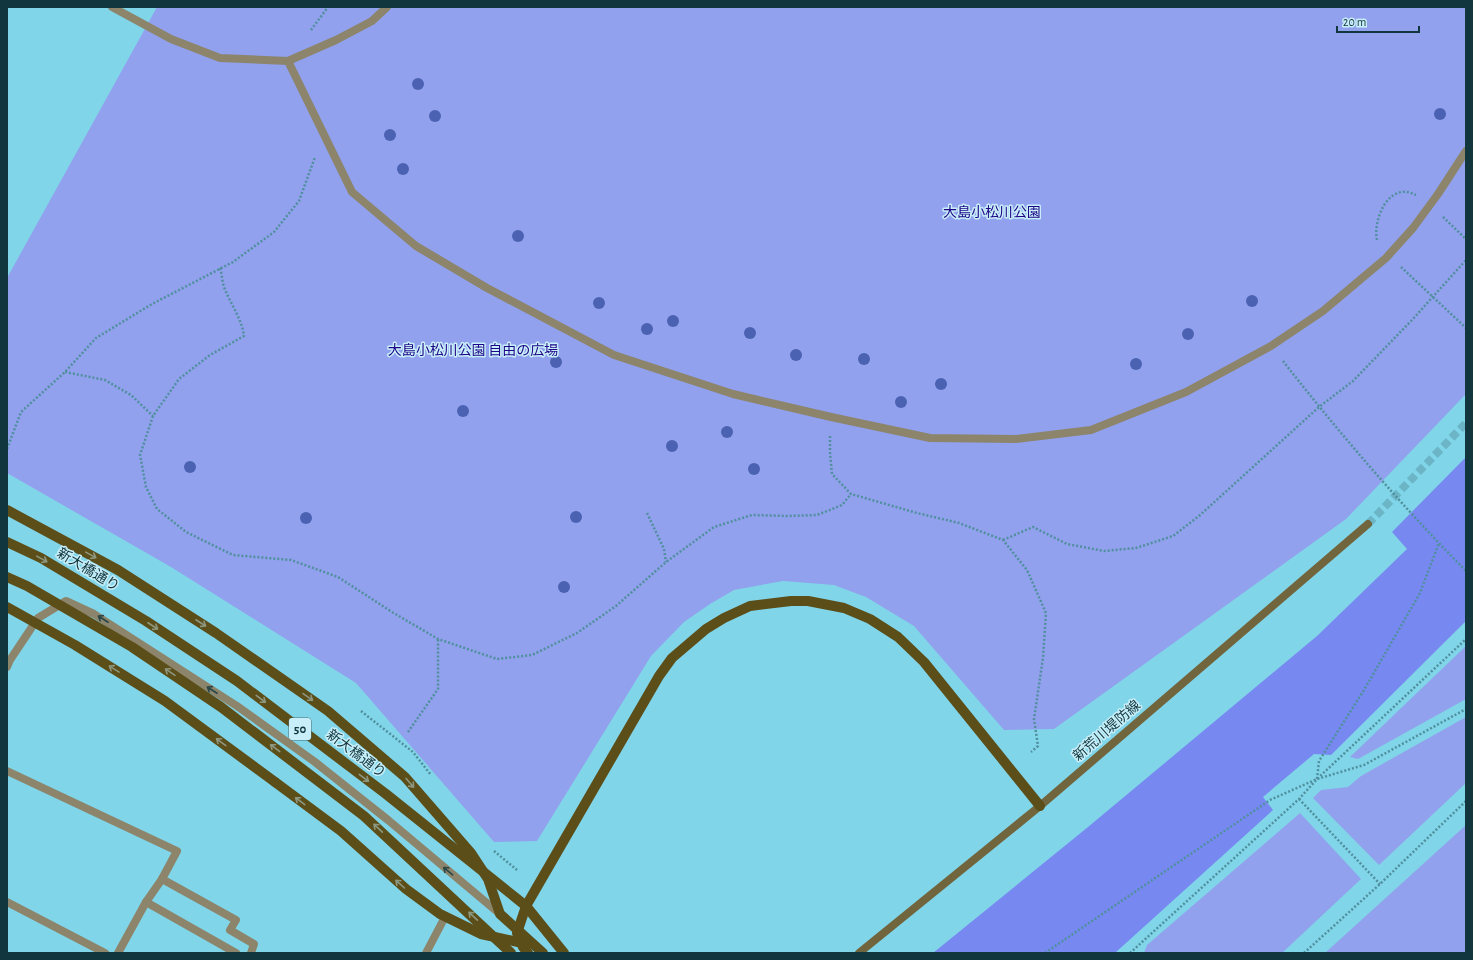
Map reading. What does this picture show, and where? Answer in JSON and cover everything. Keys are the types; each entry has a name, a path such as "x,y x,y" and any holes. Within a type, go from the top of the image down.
{"main road":[{"path":"7,510 118,570 216,633 328,712 405,778 471,853 488,879 500,914 532,949"},
{"name":"新大橋通り","path":"7,542 41,558 146,621 237,681 386,794 526,906 564,953"},
{"name":"50","path":"7,577 27,586 132,647 221,707 364,816 511,953"},
{"path":"532,949 523,947 517,933 526,906 659,676 672,658 706,629 724,618 750,606 791,601 808,601 844,608 870,619 898,637 924,662 1040,806"},
{"path":"7,607 76,645 165,701 341,831 406,889 445,917 481,934 543,953"}],"street":[{"path":"112,7 171,39 220,58 288,61 336,40 372,21 387,7"},
{"path":"288,61 352,192 416,246 487,288 614,355 733,394 930,438 1016,439 1091,430 1186,392 1271,346 1323,311 1386,258 1413,228 1438,194 1466,151"},
{"name":"新荒川堤防線","path":"859,953 1040,806 1368,524"},
{"path":"7,667 10,660 38,618 66,601 94,614 237,706 315,762 388,820 500,914"},
{"path":"7,771 177,851 162,879 146,902 118,953"},
{"path":"162,879 236,920 230,930 254,944 251,953"},
{"path":"7,902 105,953"},
{"path":"146,902 236,953"},
{"path":"426,953 445,917"}],"path":[{"path":"7,449 21,412 65,372 96,338 152,304 233,262 274,232 299,201 323,134"},
{"path":"1003,540 1033,527 1067,544 1104,551 1136,548 1173,536 1199,516 1319,407 1353,381 1412,320 1466,260"},
{"path":"220,268 224,286 244,336 210,355 179,379 154,416 140,454 146,487 157,509 186,532 233,555 292,560 338,577 438,640 497,659 532,655 577,633 616,606 666,562 714,527 752,515 817,516 842,505 851,494"},
{"path":"1271,346 1319,407 1422,526 1466,571"},
{"path":"65,372 105,380 131,395 154,416"},
{"path":"831,417 830,453 832,474 851,494 917,513 959,523 1003,540 1027,570 1046,613 1043,658 1034,719 1038,746 1031,752"},
{"path":"647,513 664,549 666,562"},
{"path":"1317,779 1319,761 1364,690 1420,593 1439,543"},
{"path":"1130,953 1298,799 1317,779 1466,639"},
{"path":"408,732 438,689 438,640"},
{"path":"1045,953 1270,800 1317,779 1364,765 1466,709"},
{"path":"1298,799 1380,884"},
{"path":"1304,953 1380,884 1466,801"}],"green space":[{"name":"大島小松川公園 自由の広場","path":"157,7 1466,7 1466,394 1346,519 1054,729 1004,730 914,626 866,597 834,585 783,581 734,590 684,622 651,656 537,841 494,842 356,683 171,567 7,473 7,278"},
{"path":"1466,646 1466,699 1358,759 1350,757"},
{"path":"1466,717 1466,783 1379,865 1313,798 1321,790 1348,787 1361,776"},
{"path":"1300,813 1361,879 1282,953 1144,953 1147,945"},
{"path":"1466,825 1466,953 1325,953"}],"shaded area":[{"path":"1466,457 1466,621 1331,755 1314,754 1263,797 1273,810 1115,953 933,953 1088,827 1317,636 1407,549 1392,532"}],"tunnel":[{"path":"1368,524 1466,423"}],"park label":[{"name":"大島小松川公園","path":"992,213"}]}
